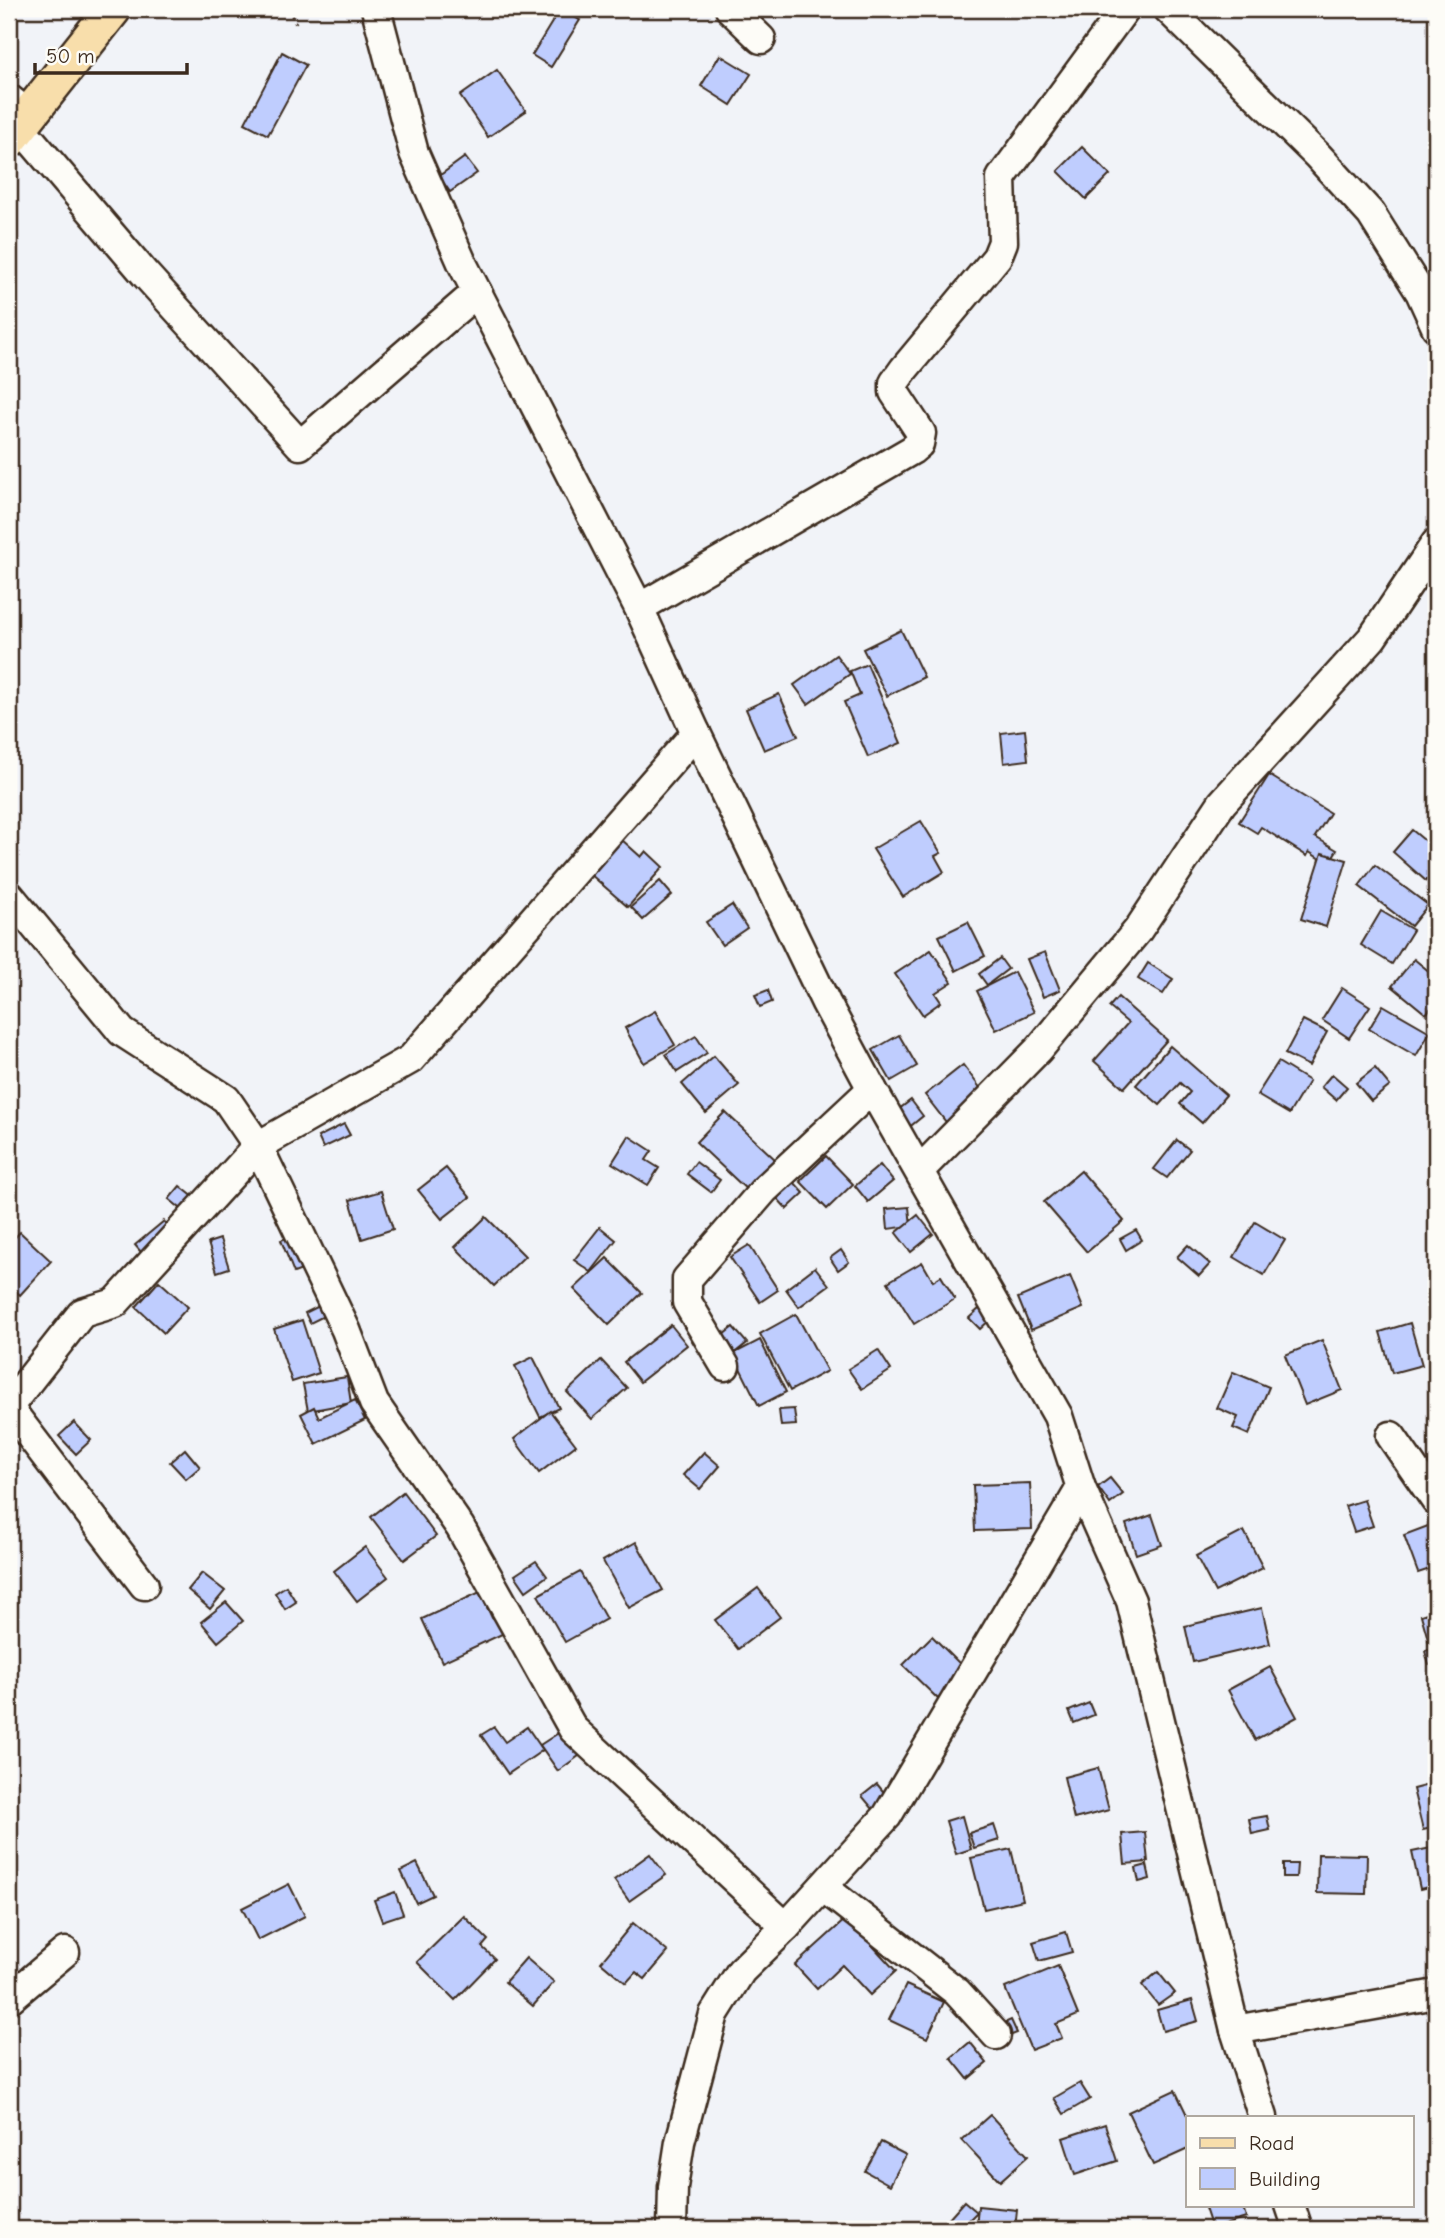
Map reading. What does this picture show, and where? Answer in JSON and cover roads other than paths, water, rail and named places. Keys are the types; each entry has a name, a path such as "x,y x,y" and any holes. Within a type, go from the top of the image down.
{"main road":[{"path":"16,120 113,9"}],"street":[{"path":"376,9 414,153 463,265 639,608 825,1003 1058,1416 1081,1488 1131,1601 1235,2030 1263,2116"},
{"path":"730,9 761,39"},
{"path":"639,608 919,444 921,433 894,392 894,383 997,257 1003,242 1001,178 1125,9"},
{"path":"1168,9 1318,156 1371,214 1420,292 1436,327"},
{"path":"16,120 145,274 300,444 477,292"},
{"path":"920,1170 1038,1050 1138,930 1223,803 1372,638 1436,543"},
{"path":"144,1586 9,1407 82,1313 115,1303 258,1146 411,1059 696,733"},
{"path":"9,895 122,1032 226,1099 258,1146 346,1330 374,1404 460,1527 573,1729 786,1927"},
{"path":"725,1366 687,1302 687,1279 764,1190 872,1088"},
{"path":"1391,1436 1436,1501"},
{"path":"672,2229 673,2188 680,2143 714,2014 741,1971 786,1927 887,1816 1081,1488"},
{"path":"822,1887 957,1992 996,2035"},
{"path":"9,2000 65,1952"},
{"path":"1235,2030 1436,1994"},
{"path":"1290,2206 1298,2229"}]}
